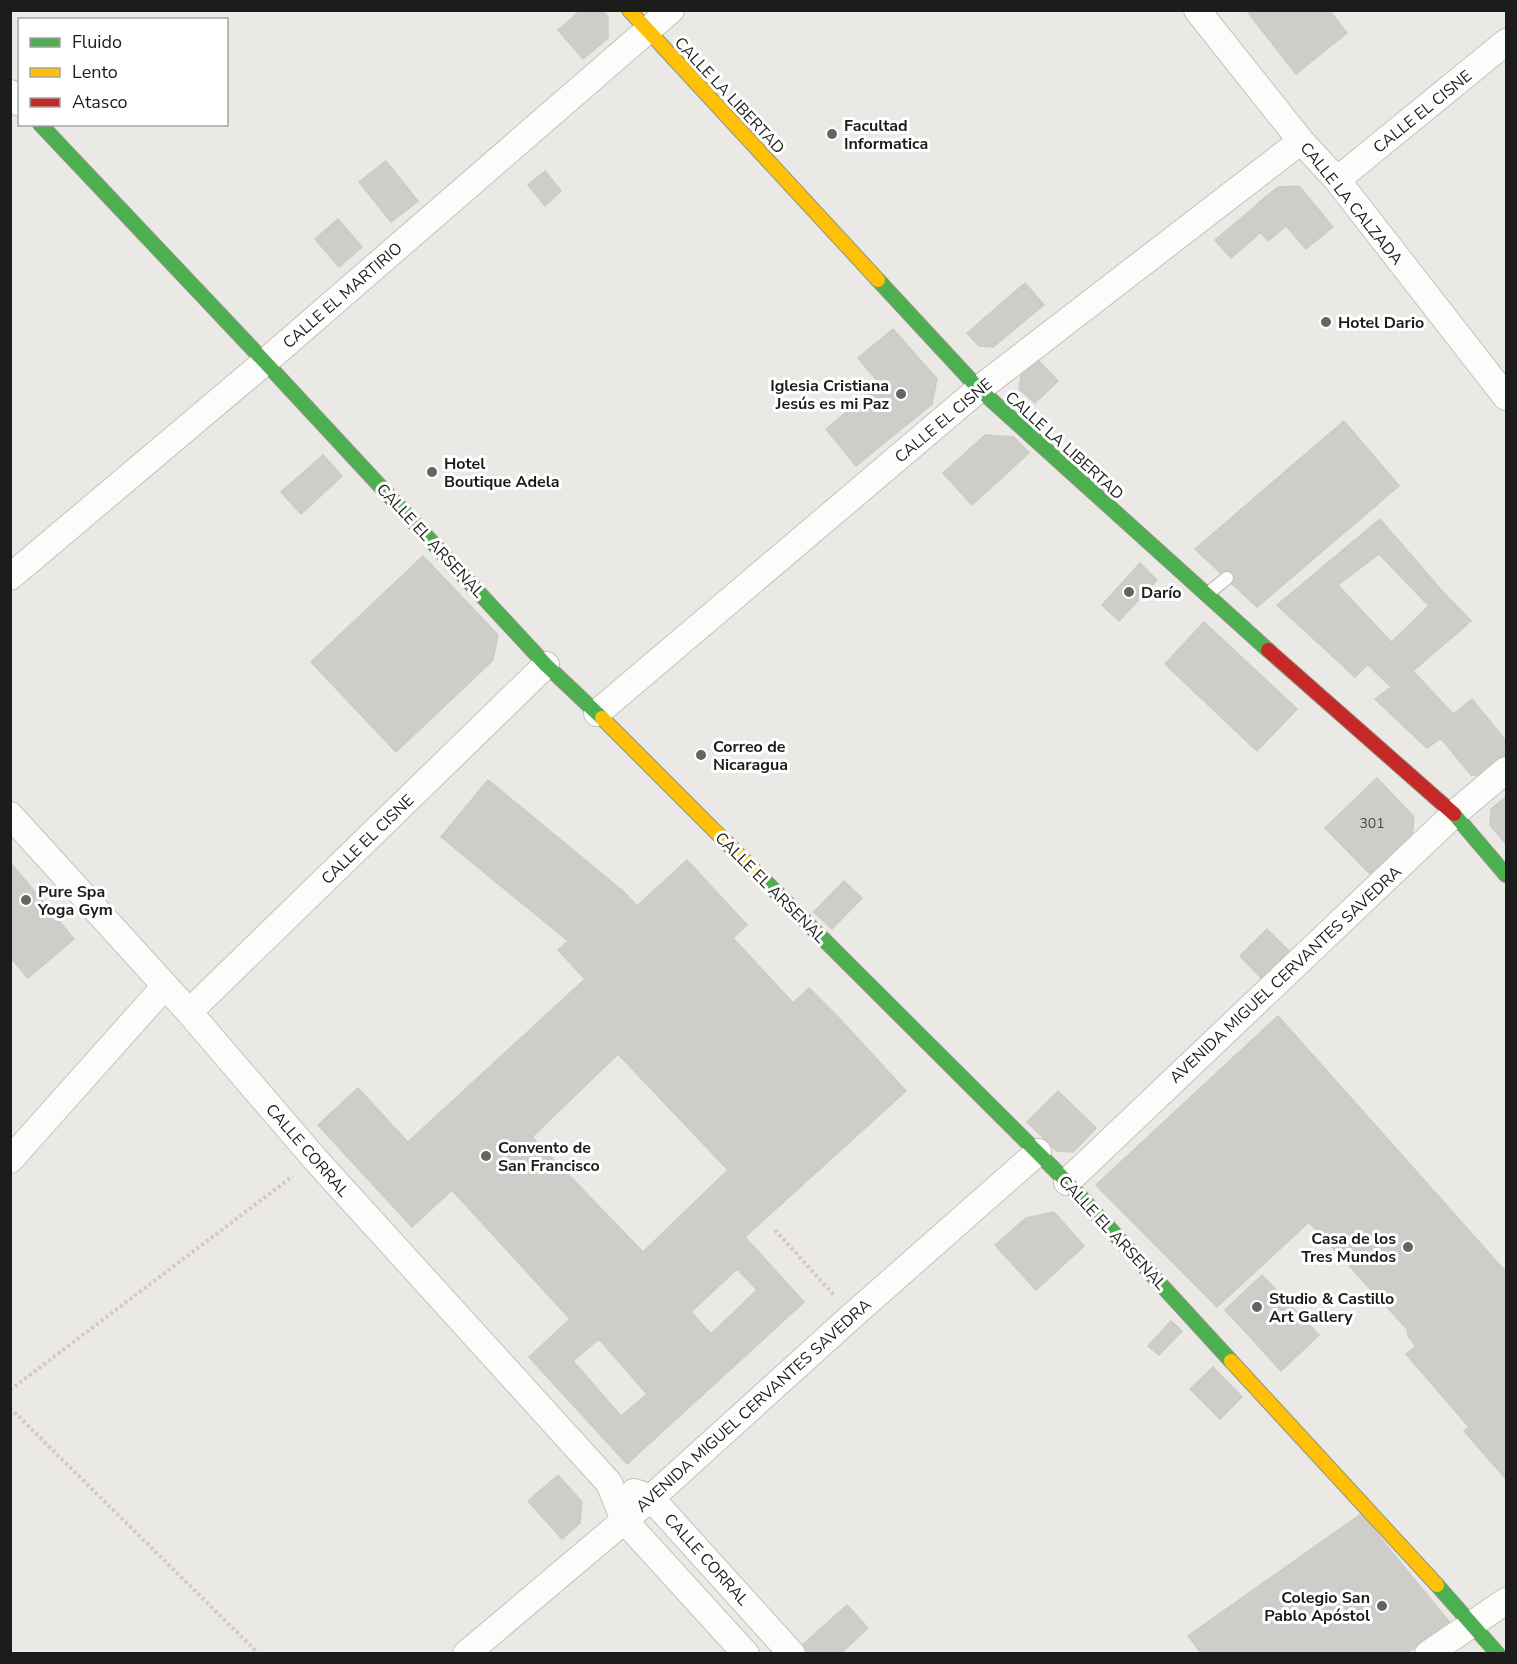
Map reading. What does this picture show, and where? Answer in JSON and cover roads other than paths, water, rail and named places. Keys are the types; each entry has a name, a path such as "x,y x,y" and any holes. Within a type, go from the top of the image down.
{"street":[{"name":"CALLE LA LIBERTAD","path":"630,10 980,389 1205,595 1454,814 1506,875"},
{"name":"CALLE EL MARTIRIO","path":"10,577 265,362 671,10"},
{"name":"CALLE LA CALZADA","path":"1197,10 1301,141 1337,180 1506,397"},
{"name":"CALLE EL CISNE","path":"1337,180 1506,42"},
{"name":"CALLE EL ARSENAL","path":"42,126 546,665 1067,1182 1498,1653"},
{"name":"CALLE EL CISNE","path":"597,714 980,389 1301,141"},
{"name":"CALLE EL CISNE","path":"189,1012 546,665"},
{"name":"AVENIDA MIGUEL CERVANTES SAVEDRA","path":"1067,1182 1454,814 1506,770"},
{"name":"CALLE CORRAL","path":"10,814 189,1012 315,1159 609,1483 624,1520 746,1653"},
{"path":"10,1160 165,986"},
{"name":"AVENIDA MIGUEL CERVANTES SAVEDRA","path":"466,1653 651,1498 1038,1152"},
{"name":"CALLE CORRAL","path":"609,1483 651,1498 792,1653"},
{"path":"1428,1653 1506,1601"}],"lane":[{"path":"1205,595 1227,578"}],"place":[{"name":"Facultad Informatica","path":"832,134"},
{"name":"Hotel Dario","path":"1326,322"},
{"name":"Iglesia Cristiana Jesús es mi Paz","path":"901,394"},
{"name":"Hotel Boutique Adela","path":"432,472"},
{"name":"Darío","path":"1129,592"},
{"name":"Correo de Nicaragua","path":"701,755"},
{"name":"Pure Spa Yoga Gym","path":"26,900"},
{"name":"Convento de San Francisco","path":"486,1156"},
{"name":"Casa de los Tres Mundos","path":"1408,1247"},
{"name":"Studio & Castillo Art Gallery","path":"1257,1307"},
{"name":"Colegio San Pablo Apóstol","path":"1382,1606"}]}
